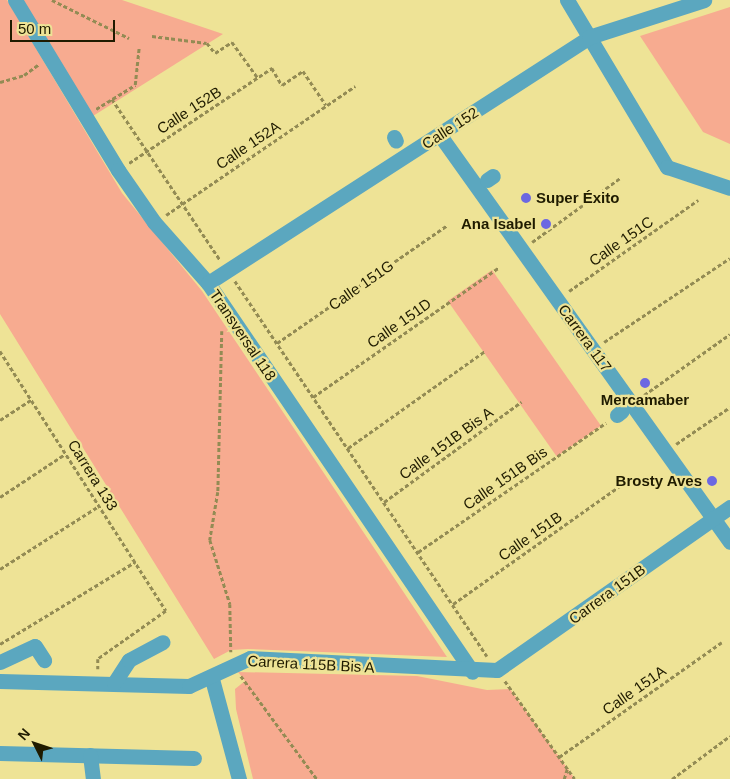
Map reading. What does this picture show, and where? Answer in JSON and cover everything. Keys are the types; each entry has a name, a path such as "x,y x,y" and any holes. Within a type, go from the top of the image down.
{"street":[{"name":"Transversal 118","path":"15,0 83,117 118,170 154,222 208,284 476,672"},
{"path":"567,0 668,167 730,188"},
{"name":"Calle 152","path":"208,284 590,37 704,0"},
{"name":"Carrera 117","path":"439,134 593,350 619,413 666,452 730,542"},
{"name":"Carrera 151B","path":"476,672 497,670 730,507"},
{"path":"114,683 129,660 163,642"},
{"path":"0,662 35,646 44,660"},
{"name":"Carrera 115B Bis A","path":"0,681 189,686 212,680 232,663 250,658 476,672"},
{"path":"212,680 239,779"},
{"path":"0,753 194,758"},
{"path":"90,755 93,779"}],"path":[{"path":"52,0 129,38"},
{"path":"152,36 208,43 215,53 232,42 258,78"},
{"path":"83,117 135,85 139,48"},
{"path":"0,82 24,75 48,57"},
{"name":"Calle 152B","path":"118,170 272,68 282,85 303,71 326,105"},
{"name":"Calle 152A","path":"154,222 354,86"},
{"path":"112,99 452,604 575,779"},
{"path":"522,250 620,178"},
{"name":"Calle 151C","path":"557,299 698,200"},
{"name":"Calle 151G","path":"277,343 446,226"},
{"path":"593,350 730,258"},
{"name":"Calle 151D","path":"313,397 498,268"},
{"path":"230,315 223,321 218,492 210,540 230,604 232,663 317,779"},
{"name":"Calle 151B Bis","path":"418,552 730,334"},
{"name":"Carrera 133","path":"0,351 166,611 98,659 97,683"},
{"path":"348,448 485,351"},
{"path":"0,420 32,400"},
{"name":"Calle 151B Bis A","path":"384,502 521,402"},
{"path":"666,452 730,407"},
{"path":"0,497 66,454"},
{"name":"Calle 151B","path":"452,604 620,485"},
{"path":"0,569 99,506"},
{"path":"0,644 135,562"},
{"name":"Calle 151A","path":"559,757 722,642"},
{"path":"672,779 730,736"},
{"path":"564,779 567,768"}],"shaded area":[{"path":"0,0 7,0 122,193 202,291 447,657 248,649 231,650 214,659 0,314"},
{"path":"21,0 122,0 223,34 93,116"},
{"path":"730,7 730,144 703,132 640,36"},
{"path":"492,270 601,426 557,457 448,301"},
{"path":"238,672 417,676 487,690 510,689 575,779 253,779 236,709 235,689 245,681"}],"place":[{"name":"Super Éxito","path":"526,198"},
{"name":"Ana Isabel","path":"546,224"},
{"name":"Mercamaber","path":"645,383"},
{"name":"Brosty Aves","path":"712,481"}]}
